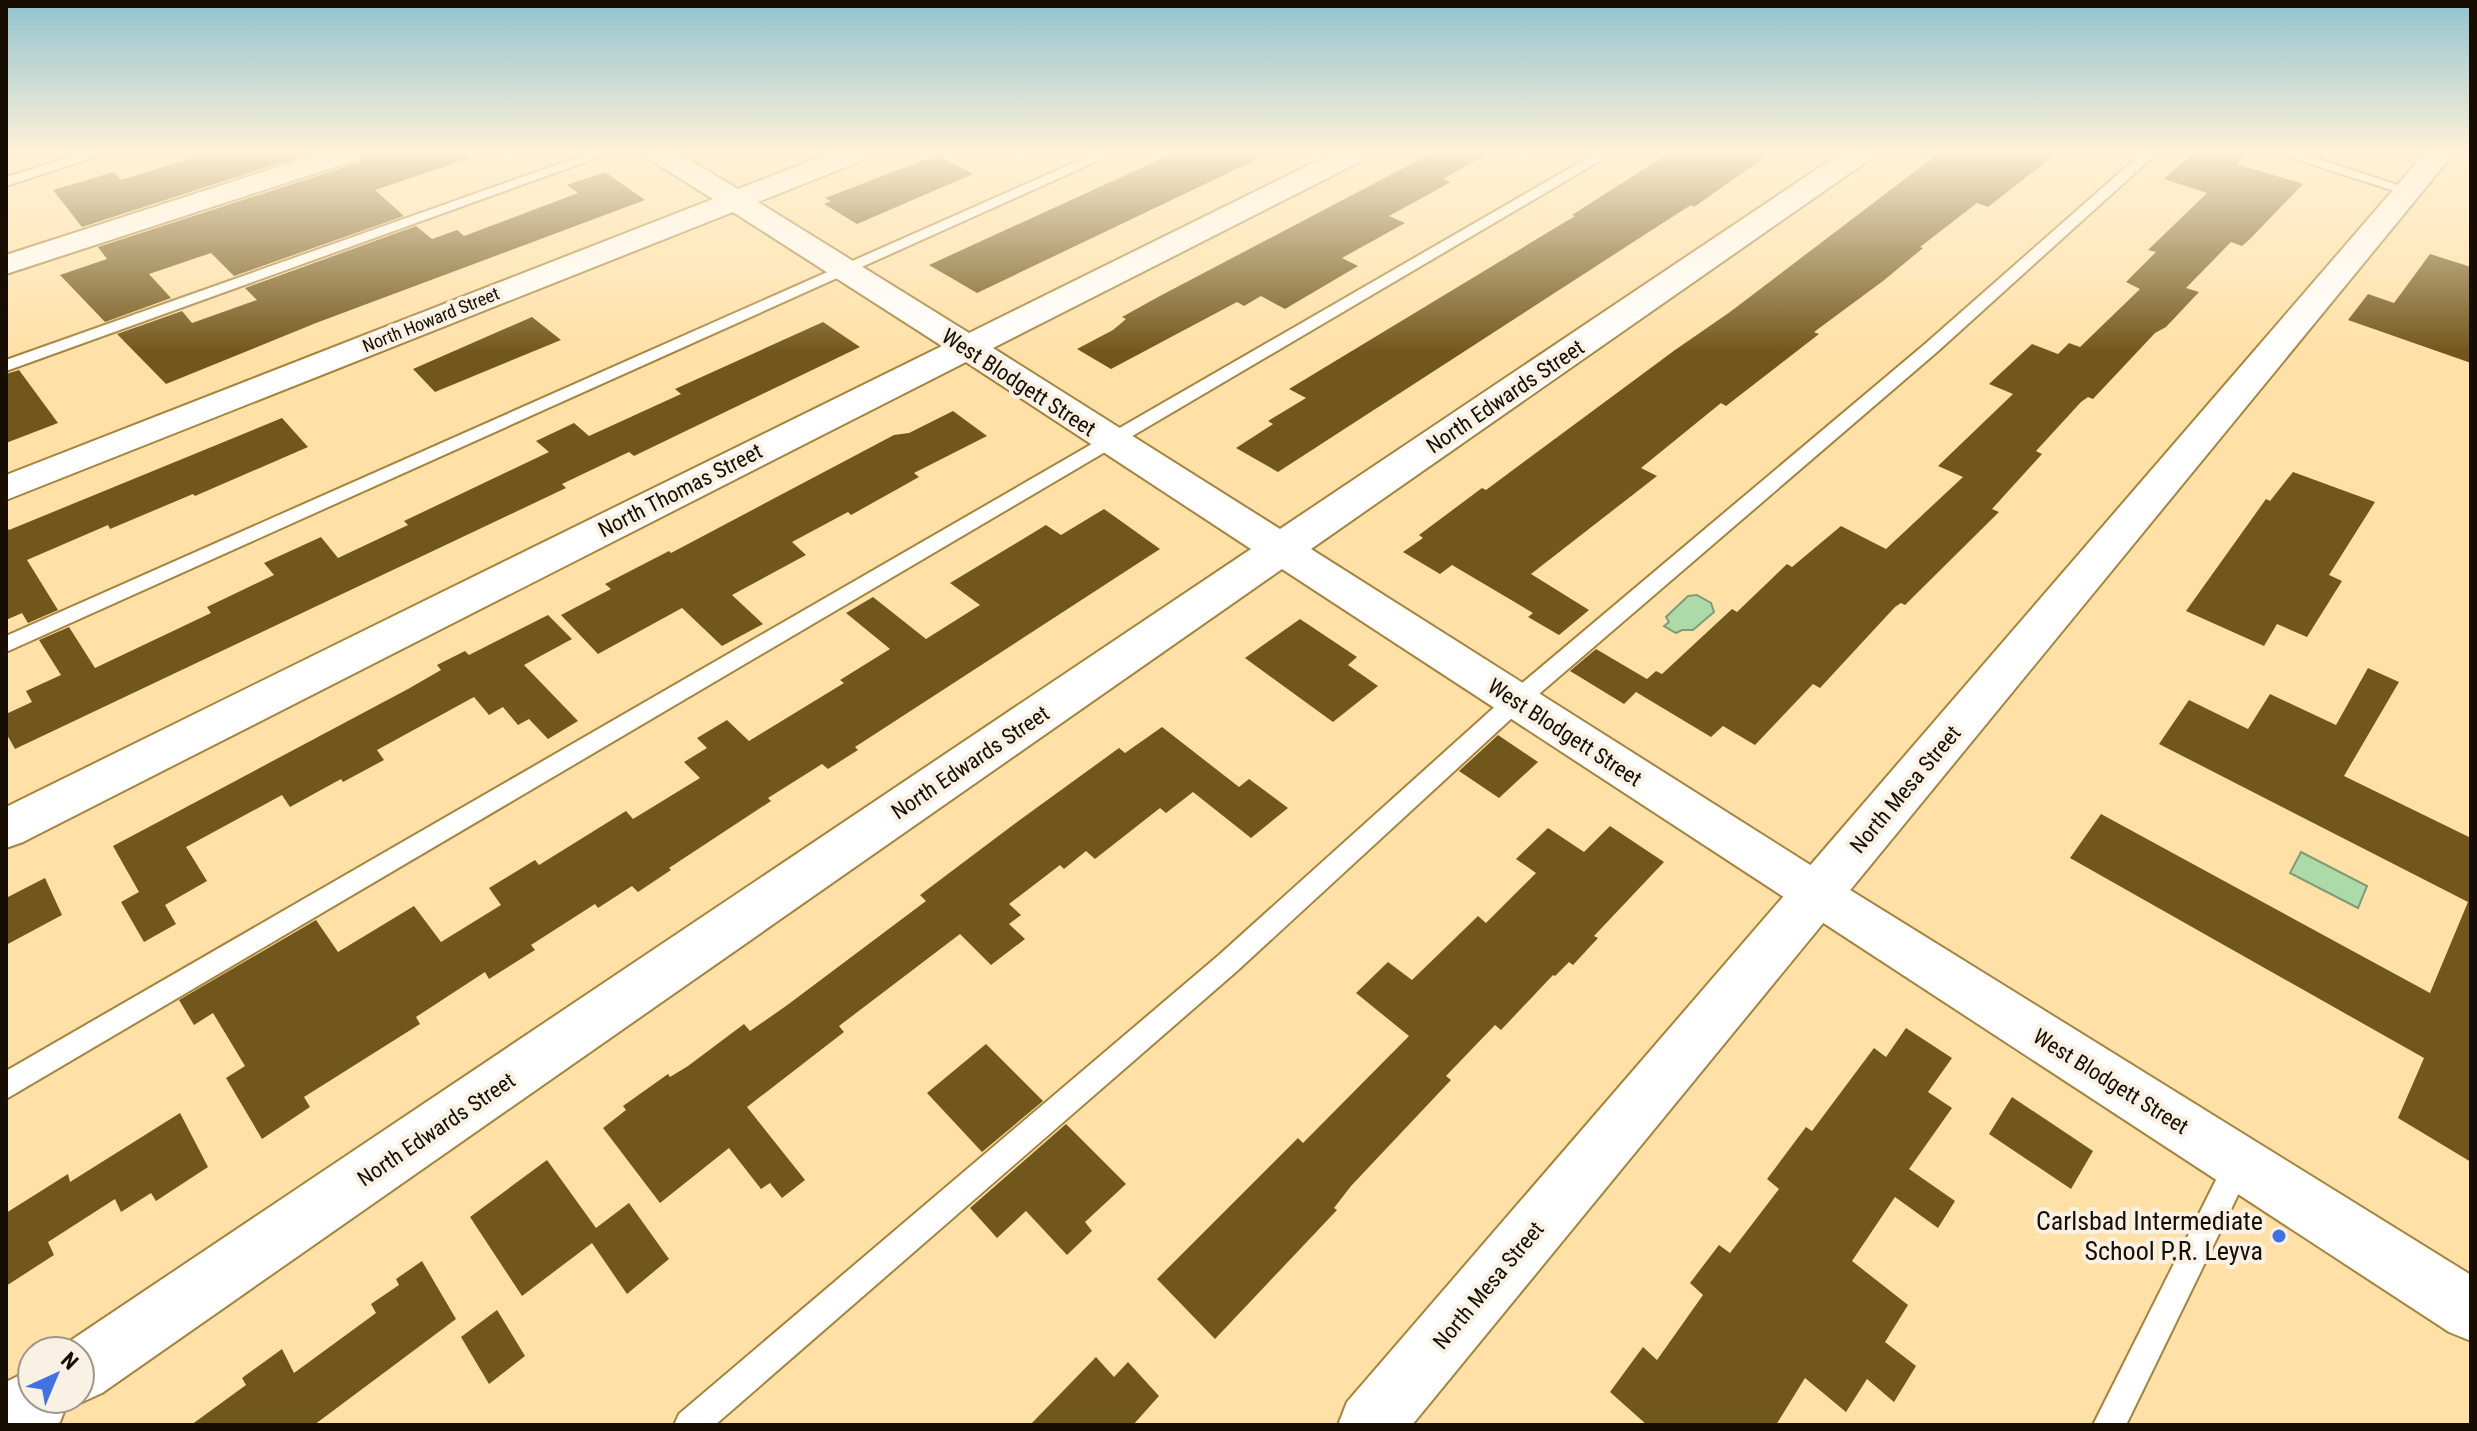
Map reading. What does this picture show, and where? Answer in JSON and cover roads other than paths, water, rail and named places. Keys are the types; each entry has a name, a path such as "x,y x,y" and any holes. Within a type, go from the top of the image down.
{"street":[{"path":"6,265 144,220"},
{"name":"North Howard Street","path":"6,488 686,220"},
{"name":"West Blodgett Street","path":"765,220 2471,1310"},
{"name":"North Thomas Street","path":"6,829 1222,220"},
{"name":"North Edwards Street","path":"96,1360 1762,220"},
{"name":"North Mesa Street","path":"1370,1425 2385,220"}],"lane":[{"path":"6,366 416,220"},
{"path":"6,645 957,220"},
{"path":"6,1086 1492,220"},
{"path":"690,1425 1228,963 1517,700 1931,348 2075,220"},
{"path":"2109,1425 2240,1162"}],"place":[{"name":"Carlsbad Intermediate School P.R. Leyva","path":"2279,1236"}]}
